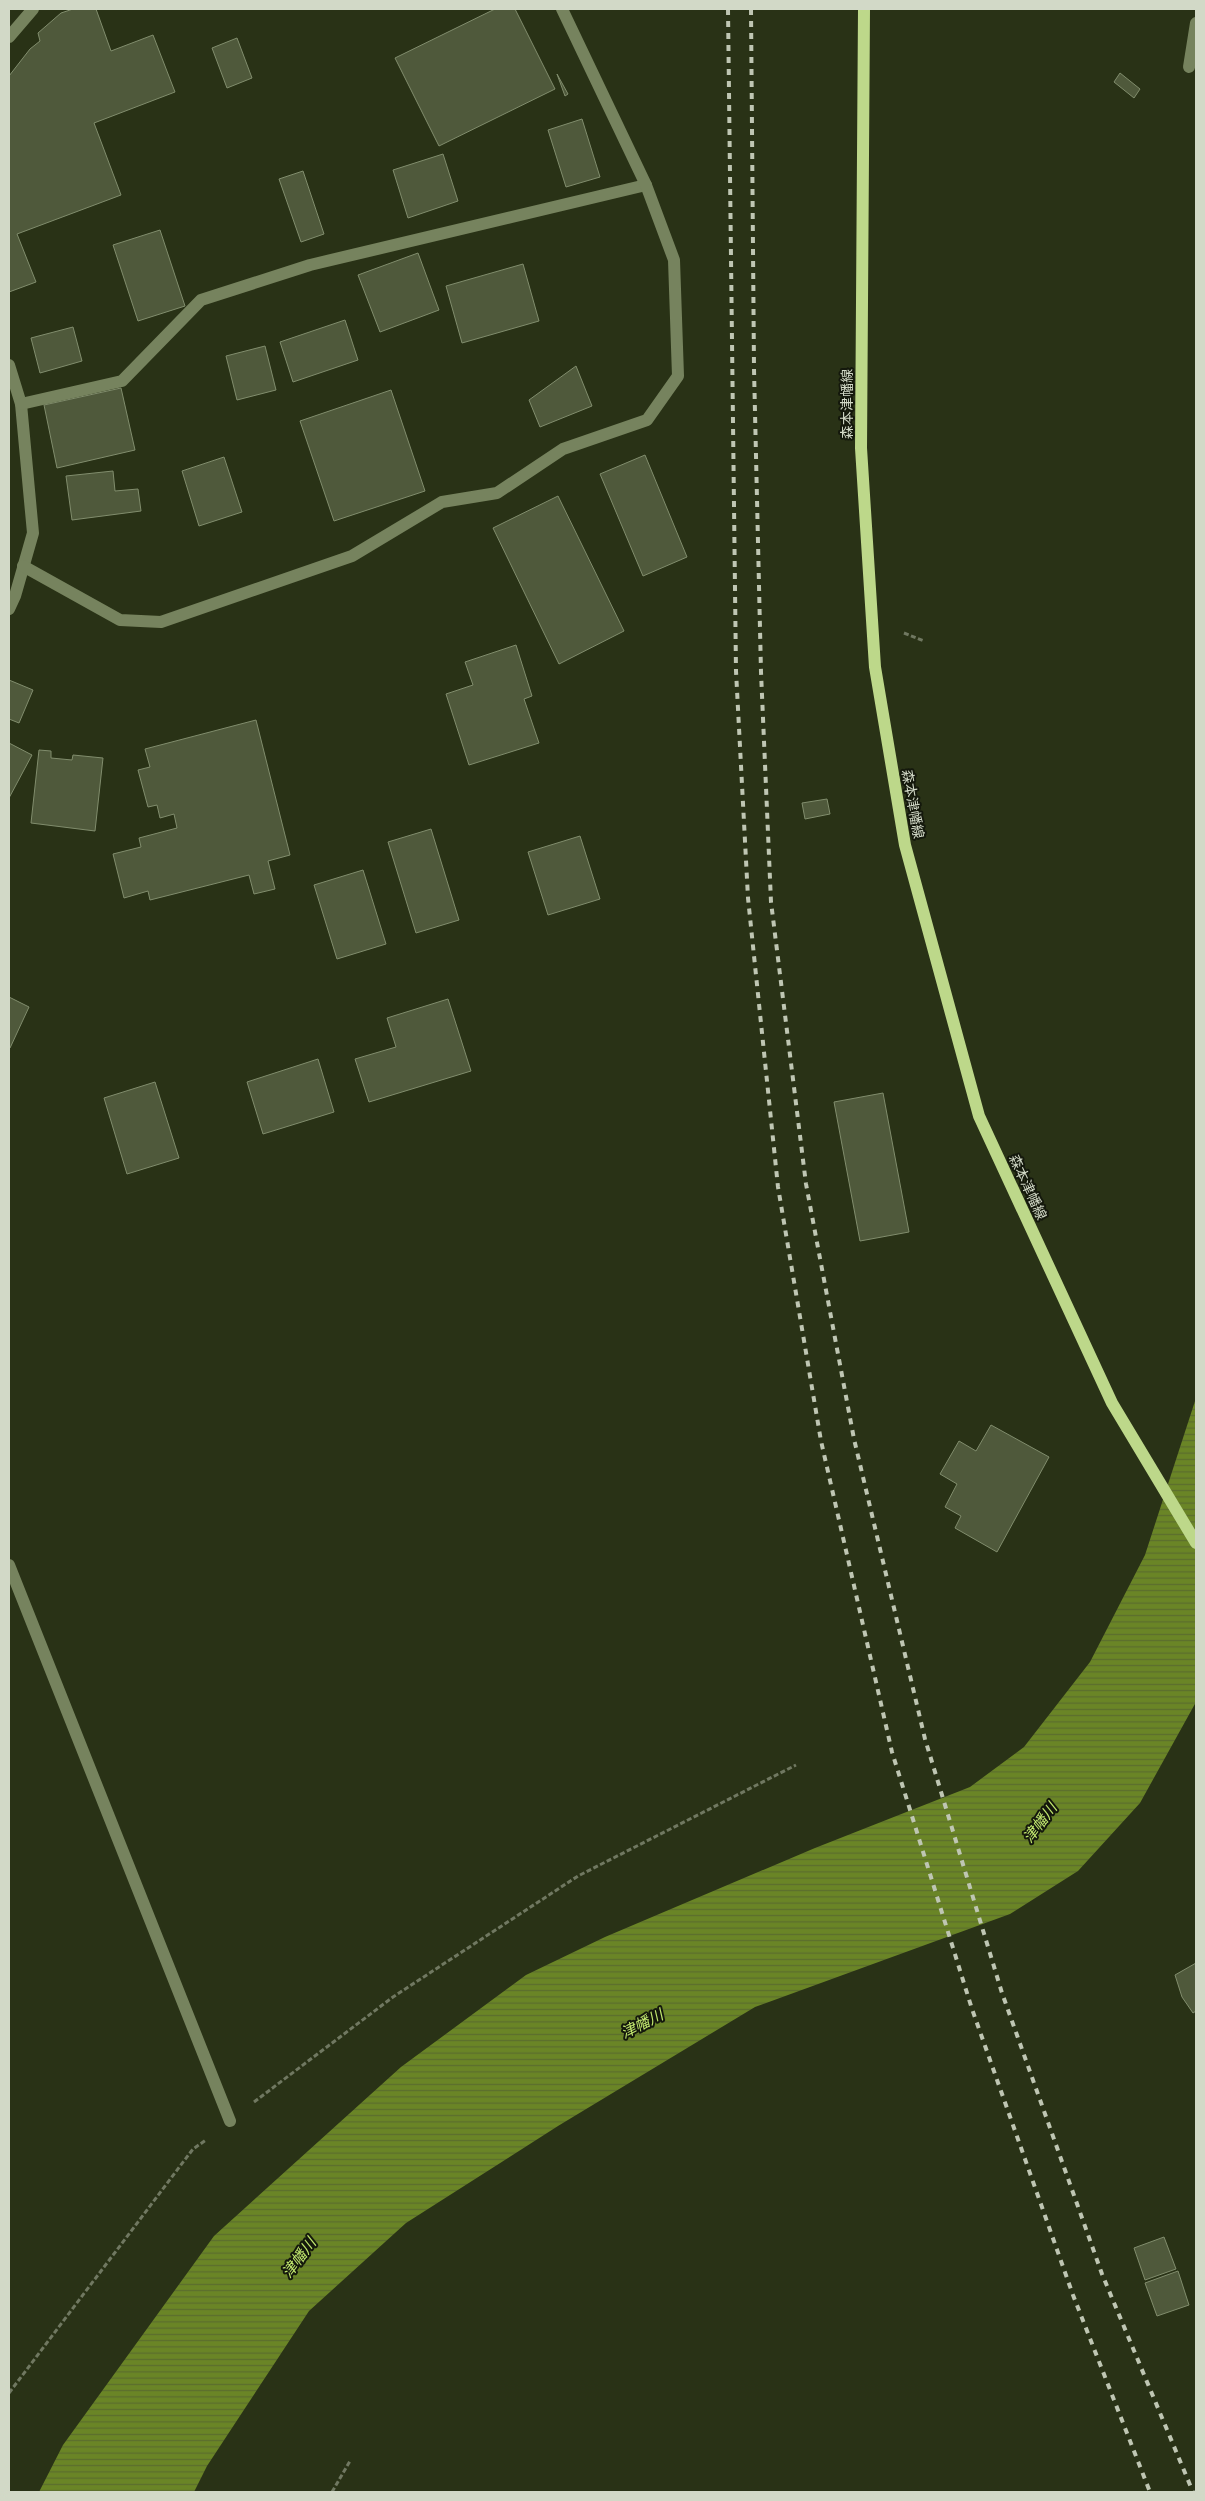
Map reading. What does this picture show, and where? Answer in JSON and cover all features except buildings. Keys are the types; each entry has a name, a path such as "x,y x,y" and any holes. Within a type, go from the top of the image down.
{"main road":[{"name":"森本津幡線","path":"864,9 861,448 875,667 905,845 979,1116 1112,1403 1196,1543"}],"street":[{"path":"9,37 33,9"},
{"path":"23,566 120,620 161,622 352,556 442,502 497,493 564,449 647,420 678,376 674,260 646,185 562,9"},
{"path":"1189,67 1196,23"},
{"path":"21,404 122,381 201,300 310,264 646,185"},
{"path":"9,365 21,404 33,533 15,596 9,609"},
{"path":"9,1564 230,2121"}],"path":[{"path":"9,2393 193,2149 393,1997 578,1876 796,1765"},
{"path":"332,2492 350,2461"}],"water":[{"name":"津幡川","path":"1196,1398 1196,1702 1140,1803 1078,1871 1010,1914 755,2007 558,2126 406,2223 309,2311 207,2466 194,2492 39,2492 63,2445 214,2236 401,2067 526,1975 605,1937 815,1848 970,1787 1024,1747 1090,1662 1145,1555"}],"railway":[{"path":"728,9 736,671 748,898 778,1187 821,1441 892,1752 972,2009 1073,2295 1150,2492"},
{"path":"751,9 754,369 761,672 771,902 806,1184 854,1439 925,1739 1002,1993 1102,2274 1193,2492"}]}
